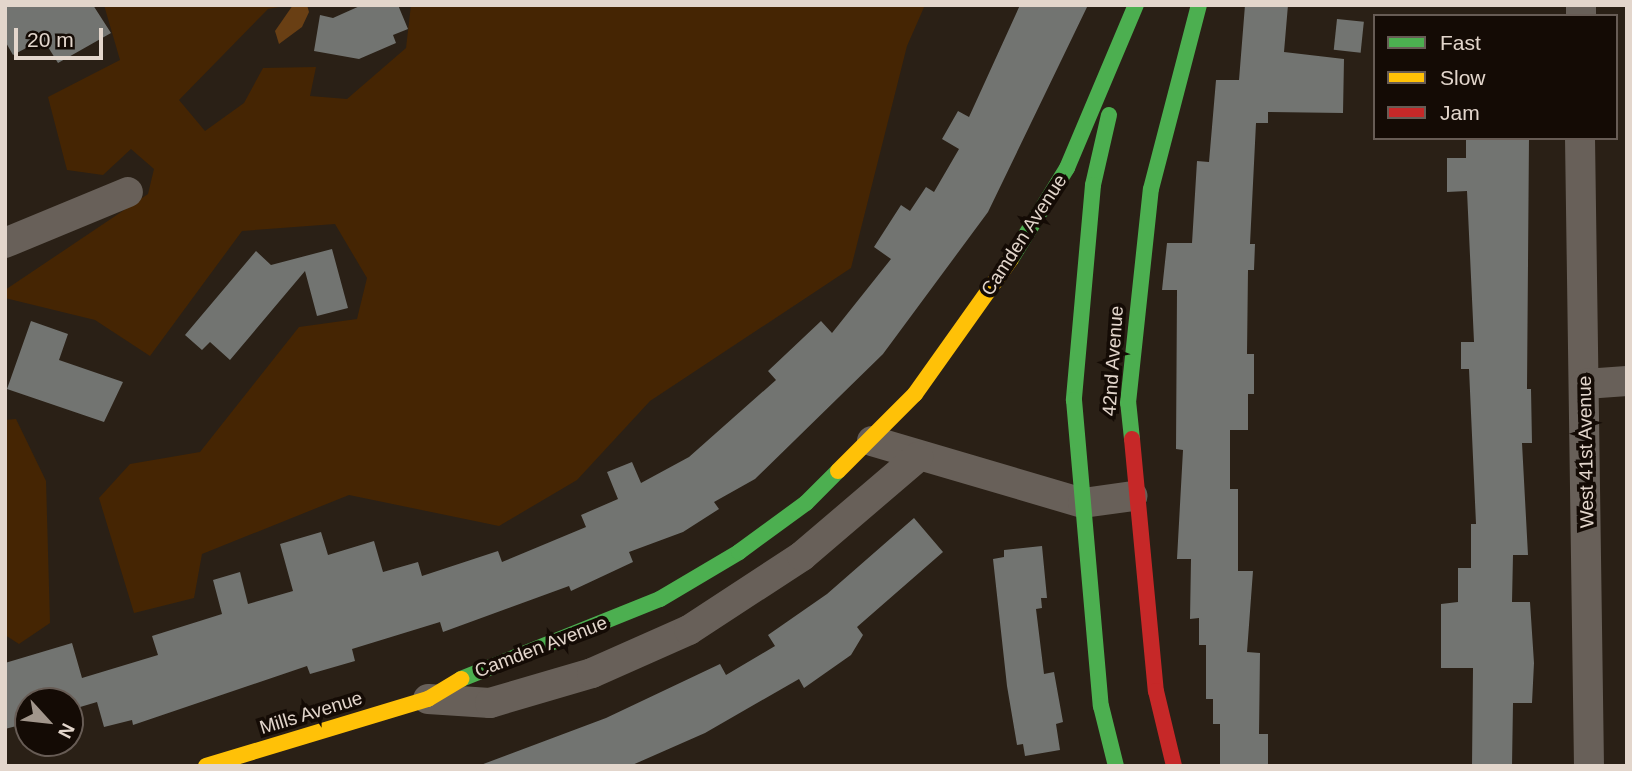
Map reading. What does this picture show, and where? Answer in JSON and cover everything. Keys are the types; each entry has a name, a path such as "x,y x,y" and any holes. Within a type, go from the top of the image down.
{"street":[{"name":"Camden Avenue","path":"428,699 483,666 569,638 660,599 739,552 806,503 872,441 915,394 995,283 1060,180 1138,5"},
{"name":"42nd Avenue","path":"1116,766 1101,706 1074,400 1093,185 1138,5"},
{"name":"42nd Avenue","path":"1174,766 1156,691 1133,496 1128,403 1151,189 1199,5"},
{"name":"West 41st Avenue","path":"1580,140 1586,384 1589,766"},
{"path":"5,243 128,192"},
{"path":"1586,384 1627,381"},
{"path":"872,441 919,457 1083,503 1133,496"},
{"name":"Camden Avenue","path":"428,699 490,704 592,673 689,629 802,556 919,457"},
{"name":"Mills Avenue","path":"206,766 428,699"}],"shaded area":[{"path":"104,5 290,5 268,9 179,100 205,131 244,103 263,68 316,67 310,96 347,99 406,48 411,5 925,5 907,46 851,268 650,401 577,480 499,526 349,495 202,554 194,598 134,613 99,498 130,464 200,452 299,327 357,319 367,278 335,224 242,231 150,356 95,320 5,298 5,290 148,194 154,169 131,149 103,175 67,170 48,97 120,60"},
{"path":"293,5 307,5 309,12 302,27 279,44 275,31"},
{"path":"16,419 46,481 50,623 19,644 5,635 5,420"}],"building":[{"path":"5,5 93,5 111,33 58,63 43,39 13,55 5,41"},
{"path":"362,5 398,5 408,29 393,35 396,43 359,59 314,51 320,15 333,18"},
{"path":"1020,5 1088,5 988,212 883,354 755,479 714,502 719,509 683,532 629,552 633,562 571,591 569,586 443,632 440,622 352,649 355,661 310,674 307,666 133,725 132,720 104,727 97,702 84,706 84,687 14,687 14,727 5,729 5,663 72,643 82,678 158,655 152,636 222,614 213,580 240,572 248,604 293,591 280,544 321,532 328,555 374,541 383,572 418,562 422,576 498,551 502,562 586,527 581,515 618,499 607,472 632,462 641,483 689,457 776,380 768,371 821,321 832,333 891,259 874,247 901,205 910,211 926,187 934,192 959,149 942,139 958,111 969,117"},
{"path":"1245,5 1288,5 1284,52 1344,59 1343,113 1268,112 1268,123 1256,123 1250,244 1255,244 1254,270 1248,270 1247,354 1254,354 1254,394 1248,394 1248,430 1230,430 1230,489 1238,489 1238,571 1253,571 1247,652 1260,653 1259,734 1268,734 1268,766 1220,766 1220,724 1213,724 1213,699 1206,699 1206,645 1199,645 1199,618 1190,619 1191,559 1177,559 1183,450 1176,449 1177,290 1162,290 1167,243 1192,243 1197,161 1209,162 1216,80 1239,80"},
{"path":"1337,19 1364,22 1361,53 1334,50"},
{"path":"1466,140 1529,140 1527,389 1531,389 1532,443 1522,443 1528,555 1513,555 1512,602 1530,602 1534,663 1532,703 1513,703 1512,766 1472,766 1473,668 1441,668 1441,604 1458,602 1458,568 1471,568 1471,524 1476,524 1469,369 1461,369 1461,342 1474,342 1467,191 1447,192 1447,158 1466,158"},
{"path":"332,249 348,308 317,316 305,271 230,360 210,342 202,350 185,335 256,251 271,265"},
{"path":"31,321 68,334 59,360 123,382 104,422 7,389"},
{"path":"914,518 943,552 857,627 863,635 851,655 804,688 799,679 705,733 630,766 478,766 606,718 720,664 726,675 775,646 768,635 827,594"},
{"path":"1042,546 1047,598 1041,598 1042,608 1036,609 1044,674 1054,672 1063,722 1056,724 1060,750 1025,756 1023,744 1017,745 1007,686 993,559 1004,557 1004,550"}],"traffic: fast":[{"path":"1011,259 1067,168 1136,5"},
{"path":"1132,439 1128,403 1151,189 1199,5"},
{"path":"1109,115 1093,185 1074,400 1101,706 1116,766"},
{"path":"461,679 660,599 739,552 806,503 838,471"}],"traffic: slow":[{"path":"838,471 915,394 1011,259"},
{"path":"206,766 428,699 461,679"}],"traffic: jam":[{"path":"1132,439 1156,691 1174,766"}]}
